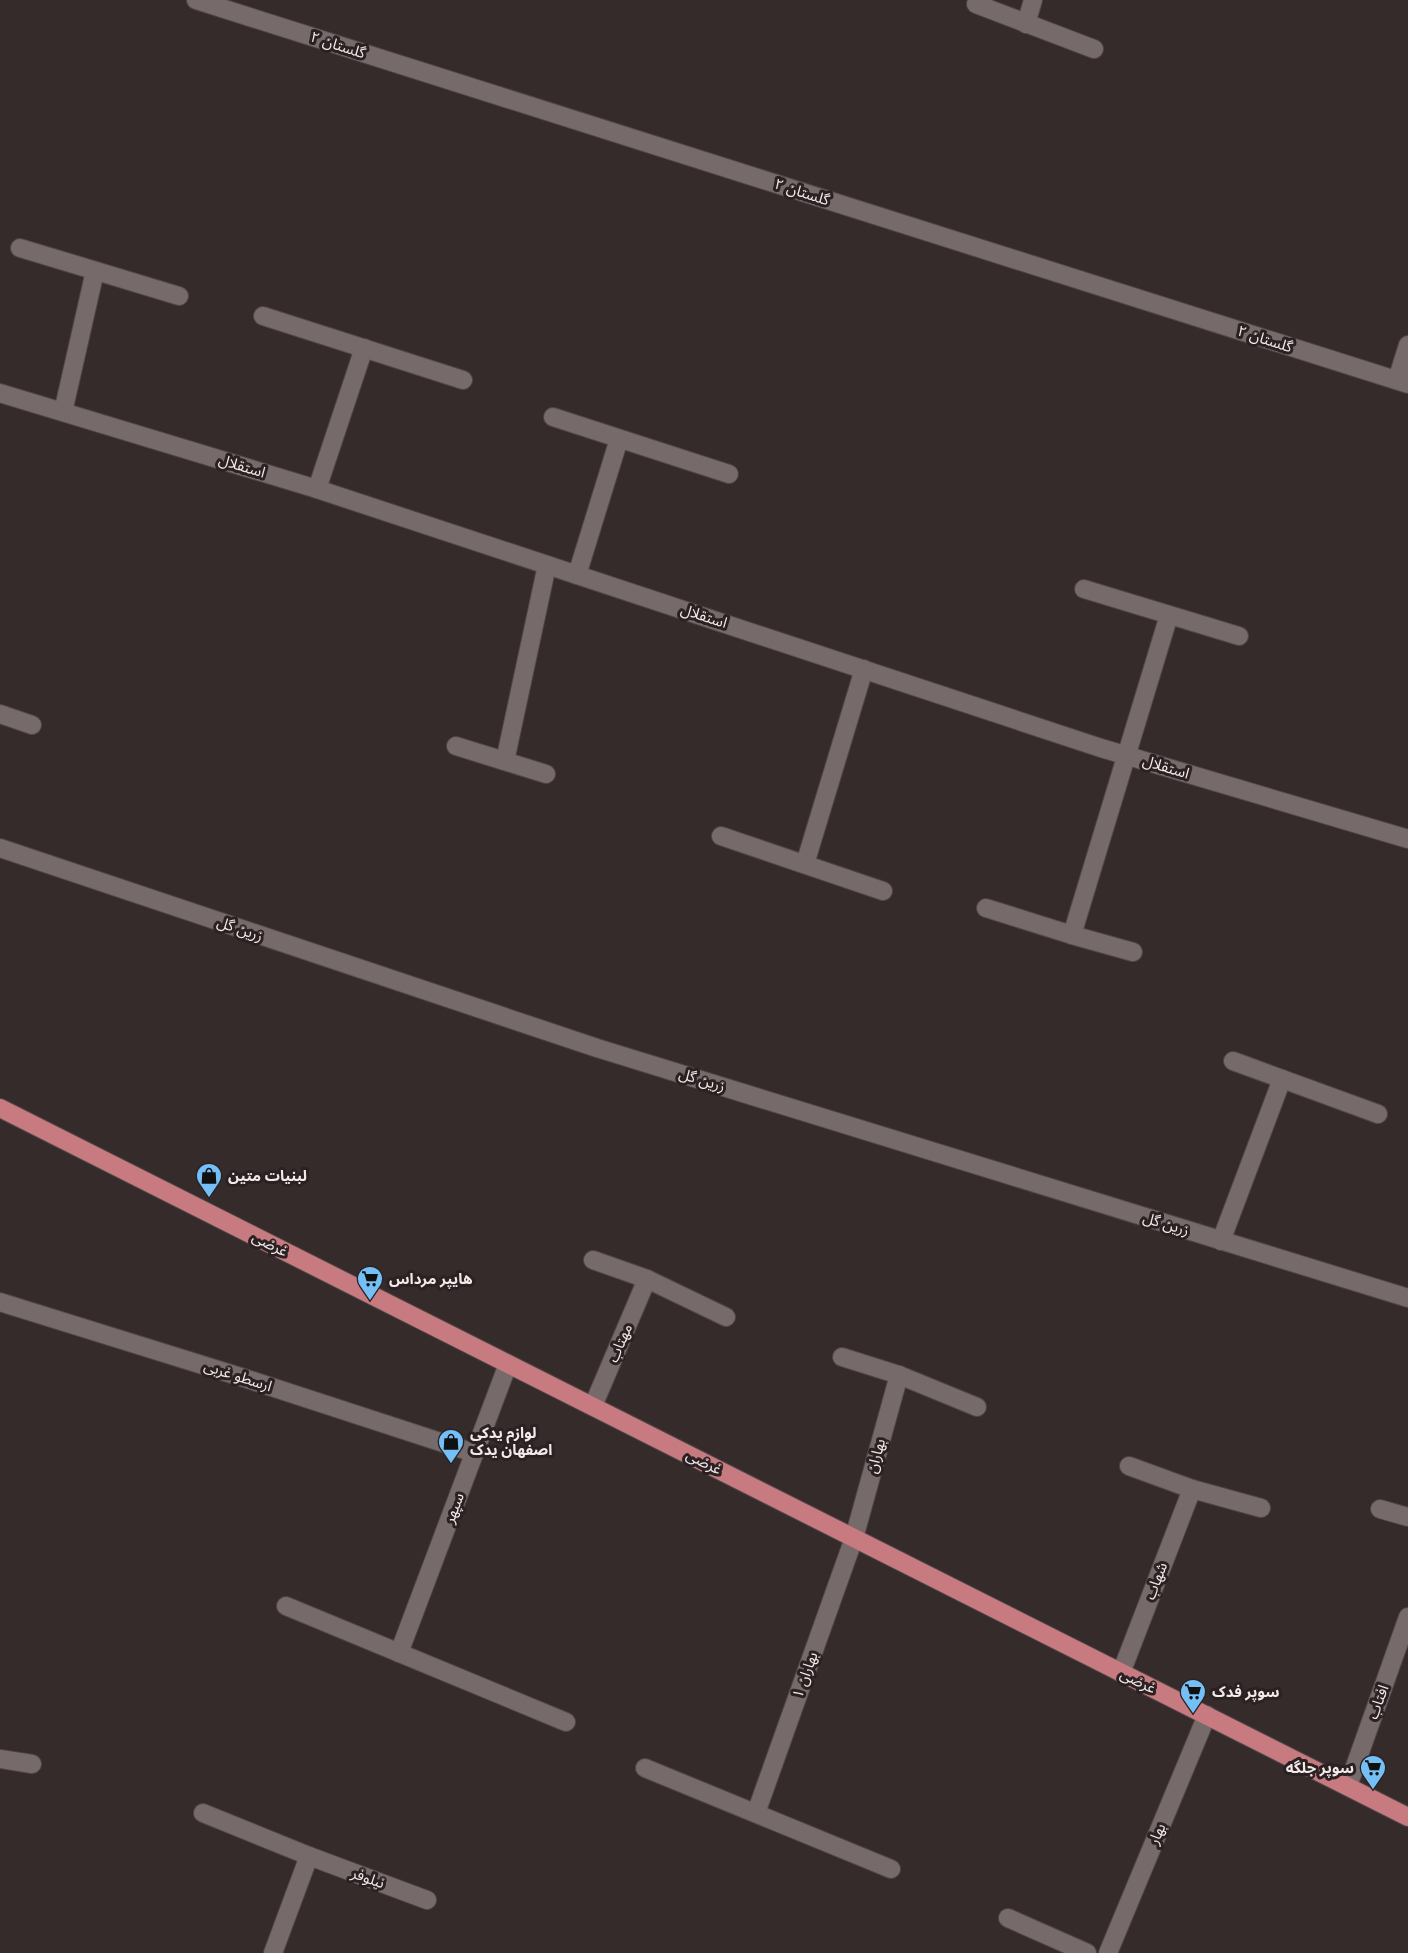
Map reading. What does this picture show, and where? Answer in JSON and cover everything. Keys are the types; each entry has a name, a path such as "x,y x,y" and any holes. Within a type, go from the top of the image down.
{"main road":[{"name":"غرضی","path":"0,1108 1408,1817"}],"street":[{"name":"گلستان ۲","path":"196,0 1403,382"},
{"path":"1026,24 1033,0"},
{"path":"976,4 1094,49"},
{"path":"20,249 179,296"},
{"path":"63,412 95,271"},
{"path":"263,316 463,380"},
{"path":"1403,382 1408,345"},
{"path":"317,489 364,348"},
{"name":"استقلال","path":"0,393 317,489 1128,756 1408,839"},
{"path":"553,417 729,474"},
{"path":"577,575 619,439"},
{"path":"505,761 547,565"},
{"path":"1084,589 1239,636"},
{"path":"1072,935 1169,615"},
{"path":"805,864 864,669"},
{"path":"0,714 32,726"},
{"path":"456,746 546,774"},
{"path":"722,836 883,891"},
{"name":"زرین گل","path":"0,848 597,1048 1408,1298"},
{"path":"986,908 1133,952"},
{"path":"1233,1061 1378,1114"},
{"path":"1221,1241 1282,1079"},
{"path":"593,1260 647,1279 726,1317"},
{"name":"مهتاب","path":"593,1406 647,1279"},
{"name":"ارسطو غربی","path":"0,1302 242,1377 474,1453"},
{"path":"842,1357 898,1375 976,1407"},
{"name":"سپهر","path":"399,1653 508,1364"},
{"name":"بهاران","path":"854,1538 898,1375"},
{"path":"1129,1466 1192,1489 1261,1508"},
{"name":"شهاب","path":"1121,1672 1192,1489"},
{"path":"1380,1509 1408,1517"},
{"name":"بهاران ۱","path":"756,1813 854,1538"},
{"path":"286,1606 566,1722"},
{"name":"افتاب","path":"1348,1786 1408,1617"},
{"name":"بهار","path":"1108,1953 1207,1715"},
{"path":"0,1760 32,1764"},
{"path":"645,1768 891,1869"},
{"name":"نیلوفر","path":"203,1813 427,1900"},
{"path":"273,1953 309,1856"},
{"path":"1008,1918 1087,1953"}],"place":[{"name":"لبنیات متین","path":"209,1199"},
{"name":"هایپر مرداس","path":"370,1302"},
{"name":"لوازم یدکی اصفهان یدک","path":"451,1465"},
{"name":"سوپر فدک","path":"1193,1715"},
{"name":"سوپر جلگه","path":"1373,1791"}]}
